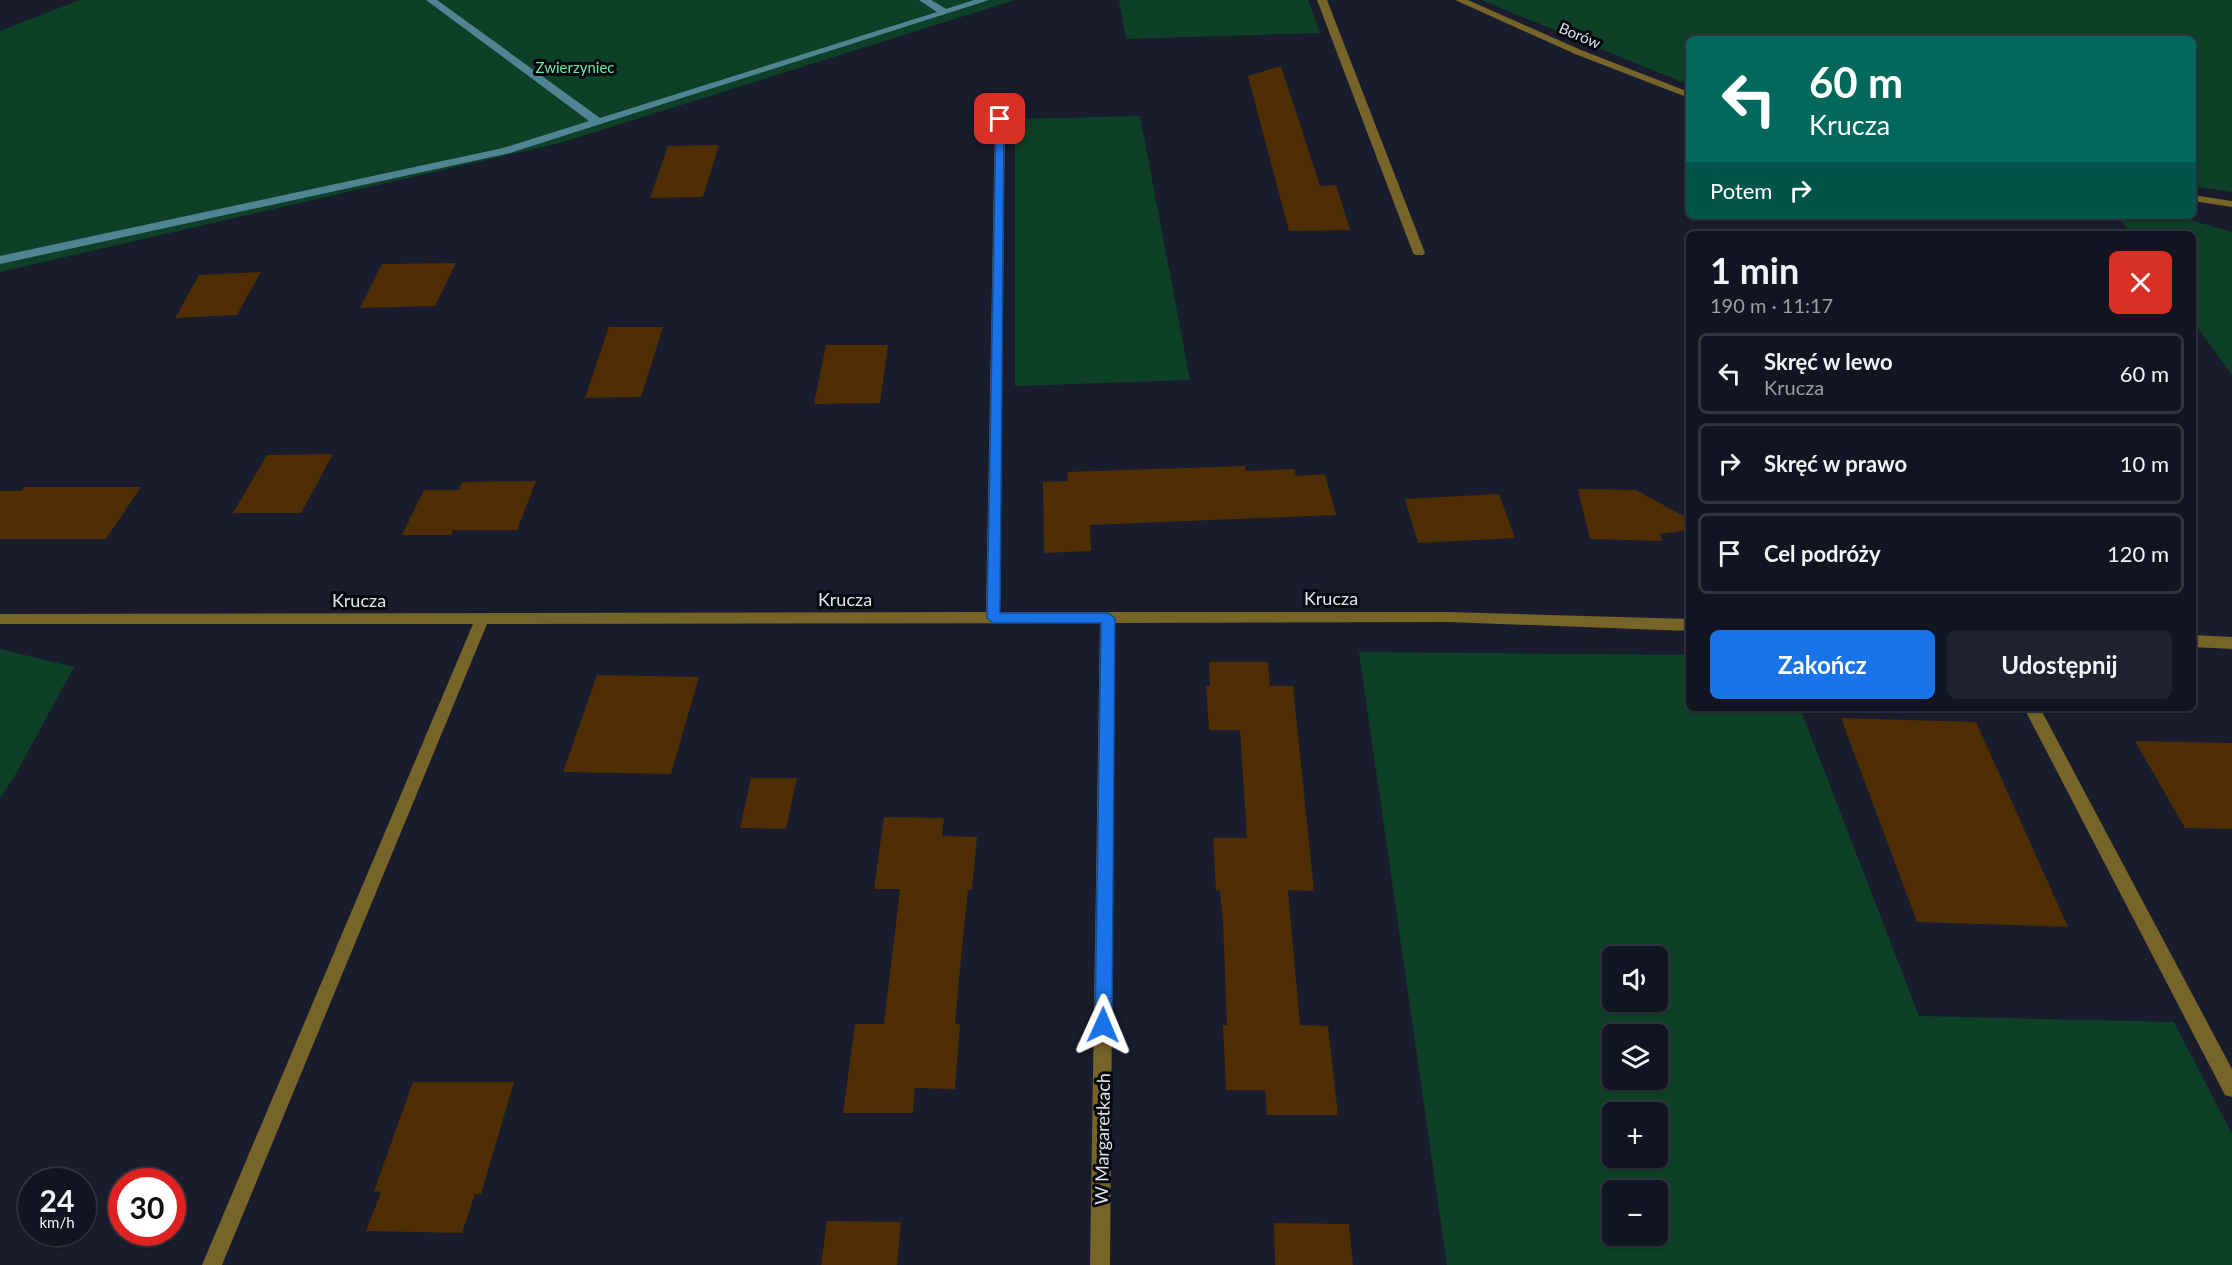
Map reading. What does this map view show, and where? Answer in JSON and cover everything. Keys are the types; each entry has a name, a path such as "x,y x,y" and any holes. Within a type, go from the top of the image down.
{"street":[{"path":"1322,0 1419,254"},
{"name":"Borów","path":"1460,0 1578,52 1686,94"},
{"path":"993,618 1000,119"},
{"path":"2196,198 2232,204"},
{"name":"Krucza","path":"0,620 1448,617 1686,625"},
{"name":"W Margaretkach","path":"1100,1265 1108,618"},
{"path":"212,1265 482,619"},
{"path":"2196,641 2232,643"},
{"path":"2034,711 2232,1088"}],"green space":[{"name":"Zwierzyniec","path":"80,0 1015,0 560,143 0,272 0,31"},
{"path":"1119,0 1308,0 1320,33 1126,39"},
{"path":"1481,0 2232,0 2232,192 2196,186 2196,36 1686,36 1686,84"},
{"path":"1140,116 1190,380 1015,386 1015,119"},
{"path":"2120,219 2186,219 2232,232 2232,375 2196,325 2196,231 2129,231"},
{"path":"0,649 74,667 14,777 0,798"},
{"path":"1359,652 1686,655 1686,711 1801,711 1919,1016 2174,1022 2232,1134 2232,1265 1447,1265"}],"building":[{"path":"1281,66 1320,186 1336,185 1350,230 1289,231 1248,76"},
{"path":"719,145 703,197 650,198 668,146"},
{"path":"456,263 435,306 360,308 382,264"},
{"path":"261,272 237,315 175,318 199,275"},
{"path":"609,327 663,327 641,397 585,398"},
{"path":"826,345 888,345 880,403 814,404"},
{"path":"333,454 301,513 233,513 267,455"},
{"path":"1245,466 1246,471 1294,469 1296,476 1325,474 1336,515 1090,525 1091,551 1044,553 1043,482 1068,481 1067,472"},
{"path":"536,481 517,530 453,530 451,535 402,535 424,490 459,490 462,482"},
{"path":"24,487 141,487 106,539 0,539 0,491 21,491"},
{"path":"1578,489 1636,490 1686,517 1686,530 1660,534 1662,541 1590,539"},
{"path":"1499,494 1515,538 1418,543 1405,499"},
{"path":"1209,662 1268,662 1270,686 1293,686 1314,891 1288,890 1300,1025 1328,1026 1338,1115 1267,1115 1265,1090 1226,1090 1223,1025 1227,1025 1223,922 1220,891 1216,890 1213,838 1247,838 1240,730 1209,730 1206,686 1210,686"},
{"path":"597,675 699,677 671,774 563,772"},
{"path":"1841,718 1976,722 2068,927 1917,922"},
{"path":"2135,741 2232,743 2232,829 2185,828"},
{"path":"751,778 797,778 786,829 740,828"},
{"path":"884,817 944,818 942,836 977,837 972,890 968,890 955,1023 960,1024 955,1089 915,1088 913,1113 843,1113 855,1024 884,1024 900,889 874,889"},
{"path":"413,1082 514,1082 481,1194 475,1194 462,1233 366,1231 381,1192 374,1191"},
{"path":"827,1221 901,1222 897,1265 821,1265"},
{"path":"1274,1223 1349,1224 1353,1265 1275,1265"}],"waterway":[{"path":"431,0 598,122"},
{"path":"924,0 945,12"},
{"path":"598,122 984,0"},
{"path":"0,260 506,151 598,122"}],"route":[{"path":"1000,119 993,618 1108,618 1103,1025"}]}
